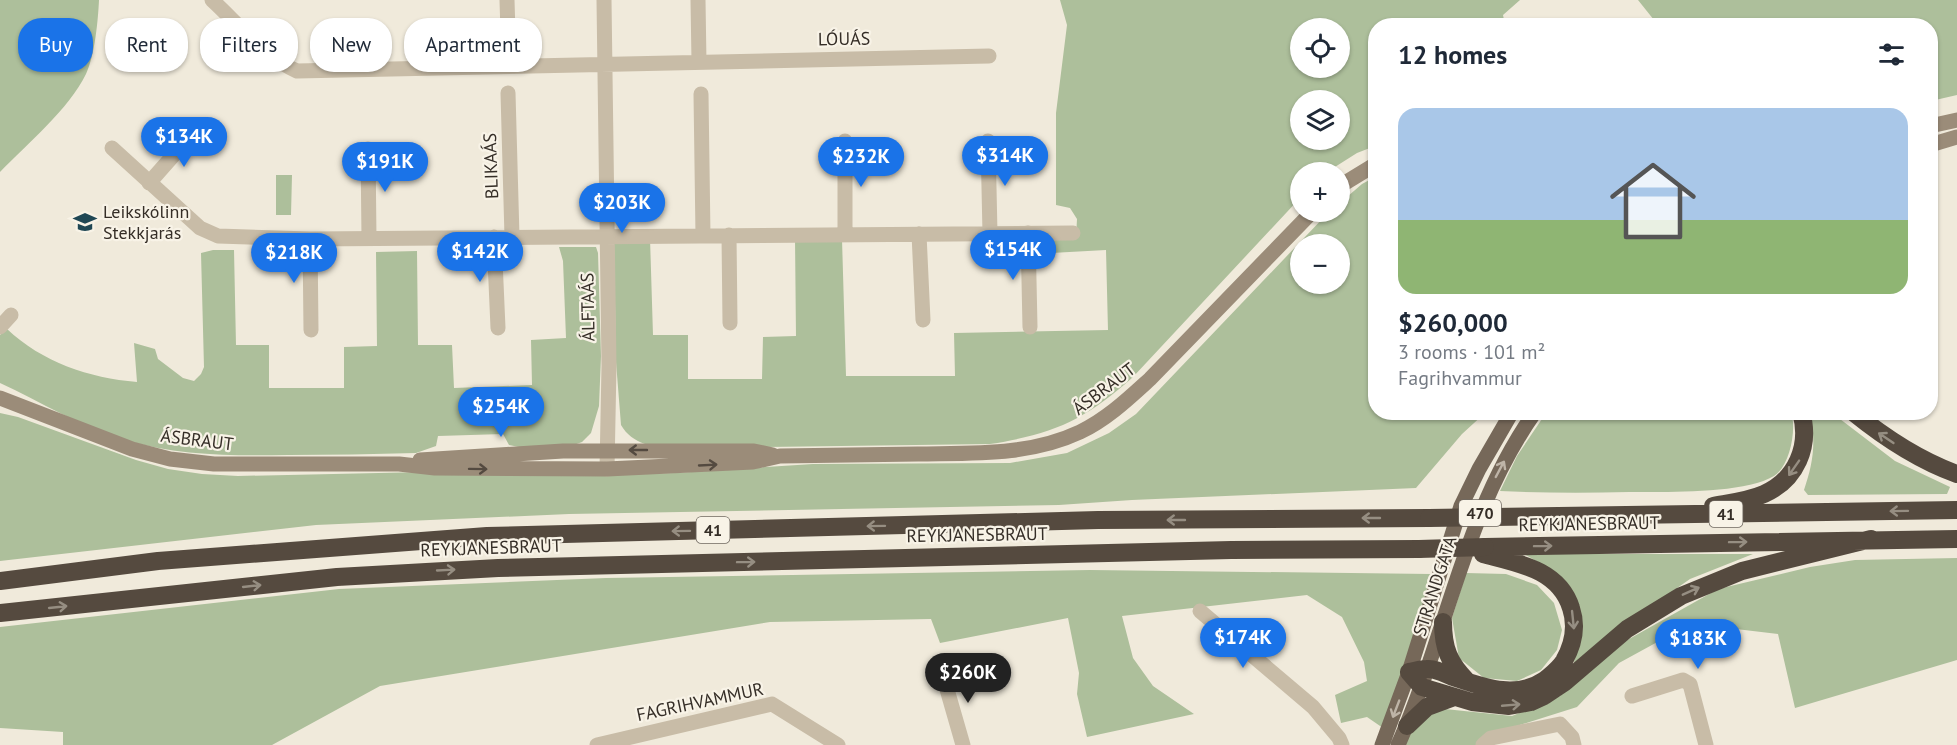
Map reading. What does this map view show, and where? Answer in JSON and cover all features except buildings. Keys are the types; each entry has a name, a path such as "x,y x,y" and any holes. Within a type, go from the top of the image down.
{"highway":[{"path":"1659,515 1740,501 1762,495 1775,488 1785,480 1800,459 1805,432 1803,420"},
{"path":"1863,420 1909,452 1957,474"},
{"name":"REYKJANESBRAUT","path":"0,581 158,561 487,536 1098,520 1429,518 1957,510"},
{"path":"1484,551 1526,565 1551,579 1564,592 1574,620 1574,632 1563,663 1539,683 1523,689 1505,691 1468,682 1429,668 1409,672 1422,687 1484,705 1498,706 1531,702 1565,682 1627,629 1681,596 1742,571 1871,539"},
{"name":"REYKJANESBRAUT","path":"0,614 337,577 498,568 1231,550 1454,548 1484,551 1871,539 1957,539"},
{"path":"1443,622 1444,645 1448,658 1468,682"},
{"path":"1407,726 1427,707 1454,697"}],"main road":[{"name":"STRANDGATA","path":"1382,745 1409,672 1461,506 1507,420"},
{"name":"STRANDGATA","path":"1398,745 1429,668 1459,571 1483,507 1498,473 1530,420"}],"street":[{"name":"LÓUÁS","path":"212,0 273,57 297,71 404,68"},
{"path":"507,0 507,18"},
{"name":"ÁLFTAÁS","path":"603,0 609,366 607,469"},
{"path":"698,0 699,62"},
{"name":"LÓUÁS","path":"542,65 989,56"},
{"name":"BLIKAÁS","path":"508,93 512,237"},
{"path":"701,94 704,236"},
{"path":"1938,124 1957,120"},
{"path":"149,183 194,132"},
{"path":"1938,143 1957,137"},
{"path":"845,141 845,235"},
{"path":"988,141 990,234"},
{"path":"112,148 200,228 218,236 310,239 1073,233"},
{"path":"368,149 369,238"},
{"path":"1350,180 1368,169"},
{"name":"ÁSBRAUT","path":"0,398 132,449 170,459 236,465 399,464 435,468 607,469 753,462 780,456 988,453 1041,445 1081,431 1104,418 1150,379 1302,222"},
{"path":"1028,233 1030,327"},
{"path":"919,234 923,320"},
{"path":"729,235 730,323"},
{"path":"494,237 498,328"},
{"path":"310,239 311,330"},
{"path":"0,327 11,315"},
{"name":"ÁSBRAUT","path":"399,464 432,458 608,450 754,451 780,456"},
{"path":"1200,611 1313,707 1339,738 1342,745"},
{"path":"942,672 963,745"},
{"path":"1632,696 1683,680 1690,684 1706,745"},
{"name":"FAGRIHVAMMUR","path":"597,745 772,704 838,745"},
{"path":"1483,745 1491,738 1560,724 1572,737 1574,745"}],"green space":[{"path":"0,0 99,0 93,51 93,18 18,18 18,72 87,72 79,87 59,113 0,172"},
{"path":"1060,0 1520,0 1503,15 1504,18 1368,18 1368,149 1343,162 1290,162 1290,209 1133,377 1116,392 1068,423 1033,435 990,444 766,447 645,444 634,439 621,425 616,362 614,243 650,238 653,335 688,335 688,379 762,379 763,337 796,336 795,238 842,239 846,376 955,376 954,333 1108,330 1106,250 1033,254 1033,238 1076,238 1077,219 1070,208 1056,205 1056,113 1067,25"},
{"path":"1638,0 1957,0 1957,95 1938,99 1938,18 1652,18"},
{"path":"276,175 292,175 291,215 276,215"},
{"path":"1368,181 1368,420 1477,420 1462,434 1416,488 1059,505 569,514 316,525 0,561 0,413 18,417 136,460 168,469 238,476 424,472 526,476 676,473 813,464 1010,463 1067,453 1109,433 1136,414 1290,253 1290,294 1350,294 1350,234 1308,234 1319,222 1350,222 1350,194"},
{"path":"559,247 596,247 598,253 601,356 599,406 591,433 582,442 571,446 524,448 509,445 503,434 438,436 436,446 416,453 247,455 185,452 145,445 109,435 0,383 0,335 7,329 35,351 67,366 101,377 137,382 134,343 155,349 158,359 183,378 194,381 204,367 201,253 213,250 234,250 236,345 269,345 269,388 344,388 344,347 377,346 376,252 417,251 418,345 452,345 454,388 532,385 531,340 566,338 563,261"},
{"path":"1541,420 1793,420 1791,447 1780,471 1761,482 1724,489 1683,492 1500,491 1517,456"},
{"path":"1811,420 1841,420 1895,461 1950,487 1947,494 1808,495 1804,490 1812,461"},
{"path":"1524,554 1753,554 1690,579 1594,646 1573,667 1580,632 1545,566"},
{"path":"1957,558 1957,660 1795,708 1778,634 1696,626 1672,634 1619,663 1577,707 1482,737 1477,745 1405,745 1409,734 1432,713 1445,709 1512,716 1560,696 1622,643 1718,589 1810,567 1855,560"},
{"path":"1090,570 1431,574 1416,629 1383,728 1367,717 1341,723 1335,695 1367,681 1364,662 1342,617 1307,595 1122,616 1133,658 1153,686 1194,714 1087,737 1077,694 1079,673 1068,618 940,643 931,619 770,622 380,686 272,745 63,745 63,732 0,728 0,627 339,589 606,578"},
{"path":"1466,573 1506,574 1537,585 1554,603 1562,630 1557,650 1541,670 1517,681 1484,678 1459,658 1452,618"}],"place":[{"name":"Leikskólinn Stekkjarás","path":"85,222"}]}
